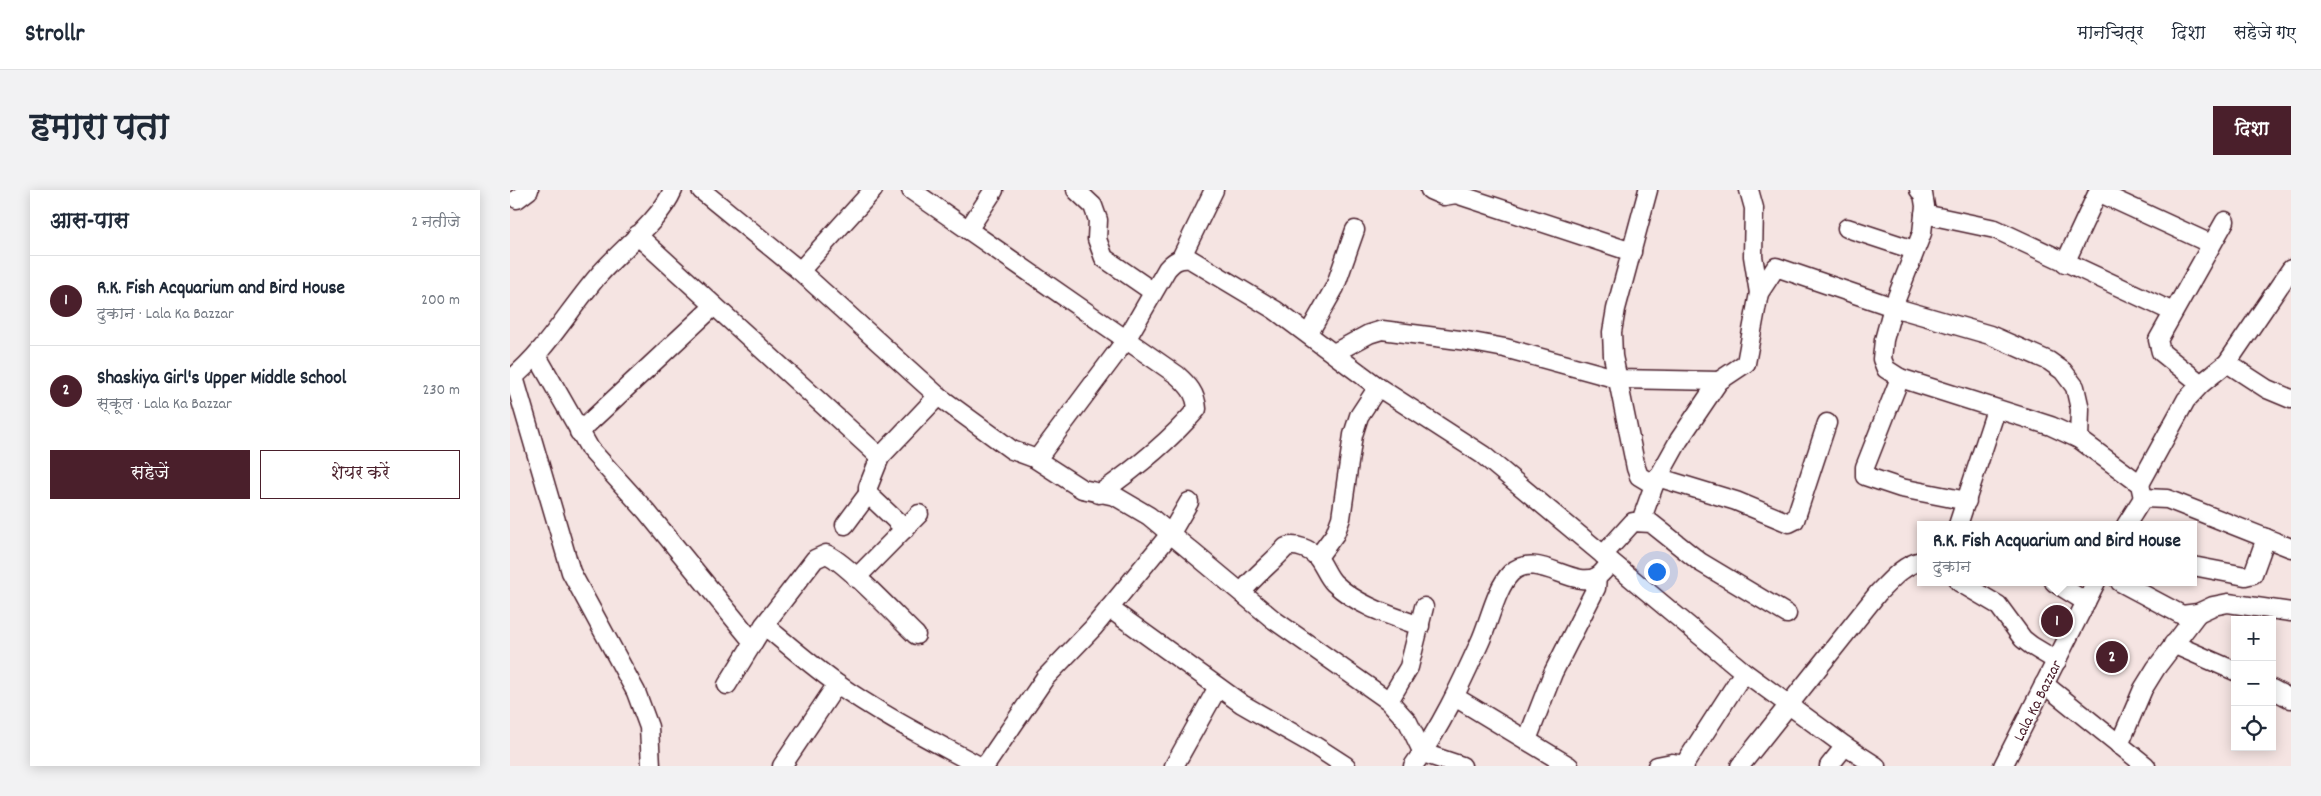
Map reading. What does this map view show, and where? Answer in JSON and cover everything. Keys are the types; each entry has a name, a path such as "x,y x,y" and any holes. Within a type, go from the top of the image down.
{"street":[{"path":"651,766 649,727 636,692 571,572 512,379 537,356 597,277 660,211 673,190"},
{"path":"679,190 687,193 693,190"},
{"path":"701,190 800,271 938,396 1012,450 1034,458 1072,484 1099,494 1115,496 1131,504 1171,532 1274,620 1389,700 1408,722 1418,759"},
{"path":"800,271 873,190"},
{"path":"968,230 994,190"},
{"path":"1076,190 1093,206 1098,220 1097,239 1104,258 1152,291"},
{"path":"1181,258 1214,190"},
{"path":"1430,190 1444,196 1458,192 1632,252"},
{"path":"1648,190 1616,309 1612,332 1613,356 1638,476 1736,501 1789,523 1795,520 1827,423"},
{"path":"1641,521 1656,481 1679,440 1718,382 1746,363 1759,293 1753,256 1754,208 1749,190"},
{"path":"1919,190 1924,194 1922,234 1914,250 1893,307 1884,340 1882,359 1886,369 1900,378 1996,410 2040,422 2079,439 2142,491 2291,548"},
{"path":"2065,263 2099,191 2211,244"},
{"path":"920,192 968,230 1177,375 1190,388 1196,400 1197,409 1149,457 1099,494"},
{"path":"1924,214 1994,229 2035,246 2065,263 2173,312"},
{"path":"2201,384 2161,352 2158,340 2225,221"},
{"path":"1848,228 1914,250"},
{"path":"1309,334 1335,287 1355,230"},
{"path":"637,235 880,457"},
{"path":"1034,458 1040,455 1126,340 1166,269 1174,261 1181,258 1190,259 1205,266 1275,310 1378,387 1483,456 1744,672 1845,746 1876,766"},
{"path":"1759,293 1776,267 1893,307 1990,335 2049,361 2063,371 2074,387 2080,409 2079,439"},
{"path":"2128,521 2186,400 2201,384 2227,363 2291,269"},
{"path":"579,432 714,306"},
{"path":"1334,353 1369,334 1382,330 1505,348 1618,379 1718,382"},
{"path":"537,356 590,449 647,512 753,642"},
{"path":"2227,363 2267,389 2291,399"},
{"path":"1900,378 1865,467 1865,476 1901,488 1967,501"},
{"path":"1318,558 1334,534 1341,518 1353,434 1358,416 1378,387"},
{"path":"844,525 868,494 868,487 880,457 938,396"},
{"path":"1960,521 1996,410"},
{"path":"868,494 905,529"},
{"path":"985,766 1045,678 1109,608 1171,532 1189,502"},
{"path":"856,578 919,514"},
{"path":"1527,740 1553,674 1596,588 1597,577 1607,558 1633,522 1651,523 1700,562 1787,614"},
{"path":"2197,567 2245,576 2253,574 2266,538"},
{"path":"1242,592 1254,577 1269,565 1286,546 1298,545 1318,558 1333,582 1354,600 1390,616 1420,626"},
{"path":"727,685 764,625 810,565 820,556 826,554 832,556 916,635"},
{"path":"1740,766 1790,706 1845,632 1896,575 1912,563 1917,562"},
{"path":"1418,759 1455,697 1481,640 1502,586 1510,574 1520,567 1532,566 1582,579 1597,577"},
{"path":"1966,586 1998,605 2023,638 2032,646 2057,661"},
{"path":"2060,586 2086,602"},
{"name":"Lala Ka Bazzar","path":"2003,766 2094,586"},
{"path":"2128,586 2182,615 2198,614"},
{"path":"2119,745 2143,689 2173,644 2198,614 2213,606 2228,604 2291,612"},
{"path":"1389,700 1409,666 1424,607"},
{"path":"1109,608 1242,704 1346,766"},
{"path":"764,625 836,684 892,719 979,766"},
{"path":"2173,644 2231,669"},
{"path":"1657,766 1672,762 1685,766 1744,672"},
{"path":"782,766 836,684"},
{"path":"2044,684 2146,766"},
{"path":"1174,766 1218,687"},
{"path":"2276,691 2291,699"},
{"path":"1455,697 1568,766"},
{"path":"1829,766 1845,746"},
{"path":"1418,759 1462,766"}],"place":[{"name":"R.K. Fish Acquarium and Bird House","path":"2057,621"},
{"name":"Shaskiya Girl's Upper Middle School","path":"2112,657"}]}
